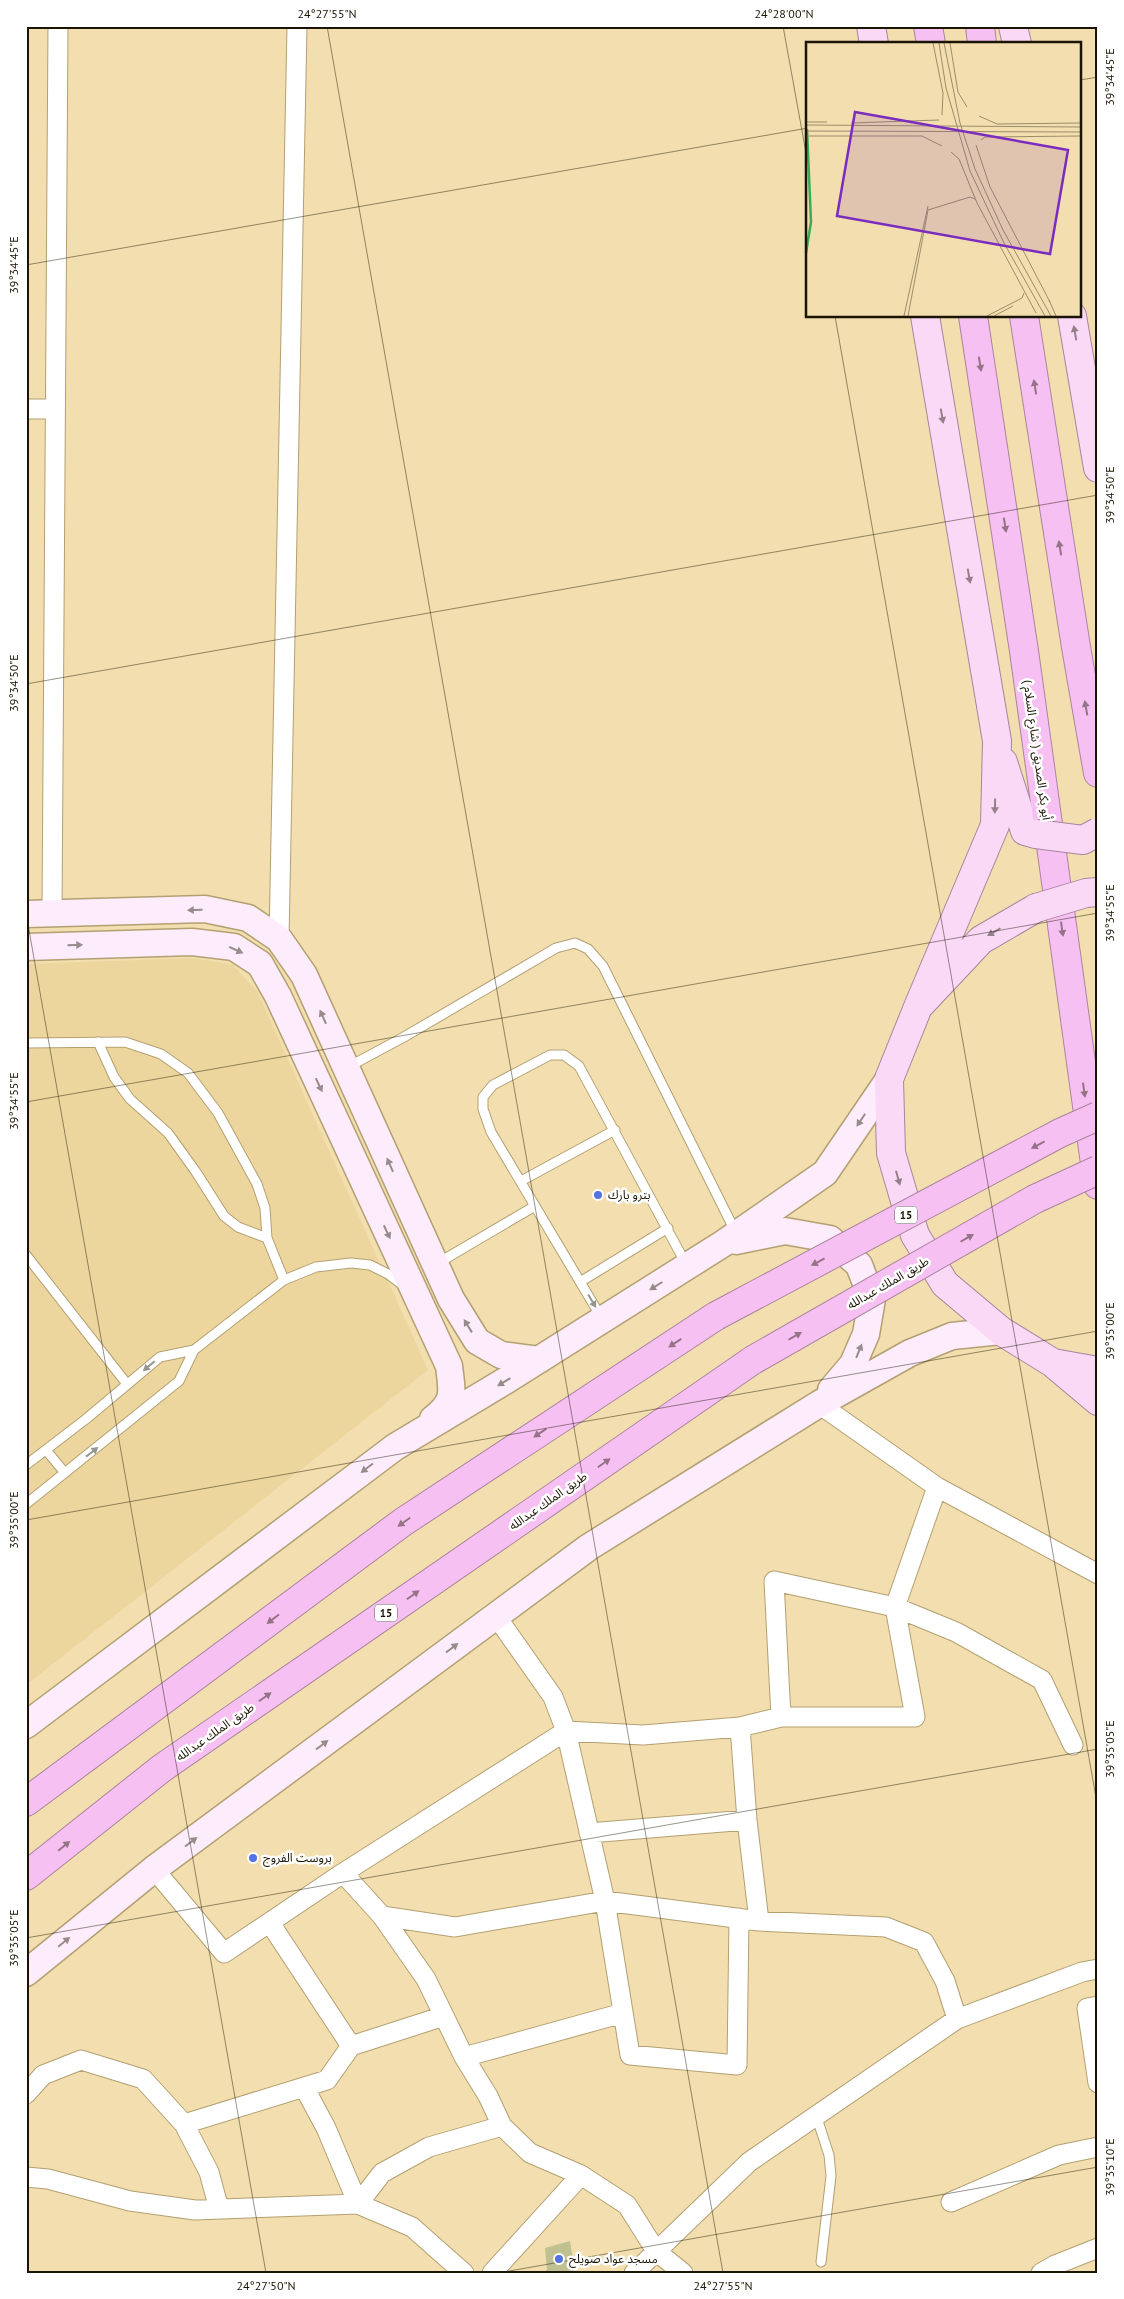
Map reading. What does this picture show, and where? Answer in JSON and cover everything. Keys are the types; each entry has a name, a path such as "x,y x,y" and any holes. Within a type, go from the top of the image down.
{"highway":[{"path":"928,26 931,42"},
{"path":"980,26 982,42"},
{"name":"( شارع السلام ) أبو بكر الصديق","path":"973,318 1024,651 1098,1185"},
{"path":"1024,318 1076,647 1098,773"},
{"name":"15","path":"26,1802 403,1522 716,1316 1060,1133 1098,1116"},
{"name":"طريق الملك عبدالله","path":"26,1876 162,1768 753,1360 1035,1199 1098,1170"}],"main road":[{"path":"871,26 874,42"},
{"path":"1013,26 1017,42"},
{"path":"925,318 997,741 1025,832 1083,840 1098,832"},
{"path":"1072,318 1098,468"},
{"path":"395,1447 540,1360 734,1239 825,1173 889,1080 995,825 997,741"},
{"path":"918,1008 981,940 1036,908 1086,893 1098,892"},
{"path":"26,914 205,909 248,918 279,939 304,975 451,1299 477,1341 501,1355 540,1360"},
{"path":"26,947 192,942 234,947 260,964 278,996 449,1366 452,1392 446,1409 26,1725"},
{"path":"889,1080 891,1153 915,1235 945,1284 1001,1331 1053,1363 1098,1401"},
{"path":"734,1239 785,1230 830,1238 859,1265 872,1299 866,1334 853,1364 819,1404"},
{"path":"26,1973 154,1869 589,1547 819,1404 910,1353 952,1336 1001,1331"},
{"path":"1053,1363 1098,1371"}],"street":[{"path":"52,913 58,26"},
{"path":"279,939 297,26"},
{"path":"1025,26 1028,42"},
{"path":"26,409 55,409"},
{"path":"819,1404 937,1487 1098,1574"},
{"path":"154,1869 224,1953 343,1873 566,1731 643,1735 740,1726 781,1716 916,1717 895,1607 937,1487"},
{"path":"781,1716 774,1581 895,1607 956,1632 1042,1680 1073,1745"},
{"path":"496,1616 553,1697 566,1731 605,1901 630,2055 737,2065 739,1918"},
{"path":"740,1726 747,1820 760,1921"},
{"path":"589,1833 747,1820"},
{"path":"343,1873 382,1916 426,1979 464,2057 488,2096 502,2126 530,2153 581,2175 627,2205 656,2251 683,2273"},
{"path":"382,1916 455,1927 605,1901 760,1921 886,1927 924,1942 945,1980 957,2019"},
{"path":"270,1923 351,2046"},
{"path":"634,2273 749,2162 957,2019 1082,1972 1098,1969"},
{"path":"1098,2006 1087,2008 1098,2083"},
{"path":"464,2057 623,2013"},
{"path":"184,2124 327,2080 351,2046 444,2016"},
{"path":"26,2094 43,2075 81,2060 143,2079 184,2124 209,2172 219,2209"},
{"path":"304,2087 326,2128 358,2204"},
{"path":"358,2204 382,2173 429,2146 502,2126"},
{"path":"951,2202 1059,2155 1098,2147"},
{"path":"492,2273 581,2175"},
{"path":"26,2177 48,2179 130,2201 195,2210 358,2204 412,2227 464,2273"},
{"path":"1040,2273 1098,2248"}],"lane":[{"path":"346,1068 404,1037 556,948 576,943 588,949 603,966 734,1239"},
{"path":"98,1042 114,1076 130,1098 168,1133 224,1216 238,1227 267,1238"},
{"path":"26,1043 125,1042 161,1054 188,1073 218,1113 256,1184 265,1208 267,1238 284,1280"},
{"path":"603,1320 491,1132 483,1109 483,1096 493,1086 550,1055 564,1055 579,1066 616,1130 688,1266"},
{"path":"521,1181 616,1130"},
{"path":"435,1265 535,1206"},
{"path":"580,1282 668,1228"},
{"path":"26,1254 127,1384"},
{"path":"26,1504 178,1381 194,1350 284,1280 316,1268 351,1263 370,1265 388,1274 416,1295"},
{"path":"26,1465 160,1357 194,1350"},
{"path":"46,1450 65,1473"},
{"path":"816,2115 829,2155 831,2176 821,2262"}],"shaded area":[{"path":"193,958 233,965 257,991 428,1370 26,1685 26,964"}],"building":[{"name":"مسجد عواد صويلح","path":"570,2241 575,2273 540,2273 547,2270 545,2248"}],"place":[{"name":"بترو بارك","path":"598,1195"},
{"name":"بروست الفروج","path":"253,1858"},
{"name":"مسجد عواد صويلح","path":"559,2259"}]}
